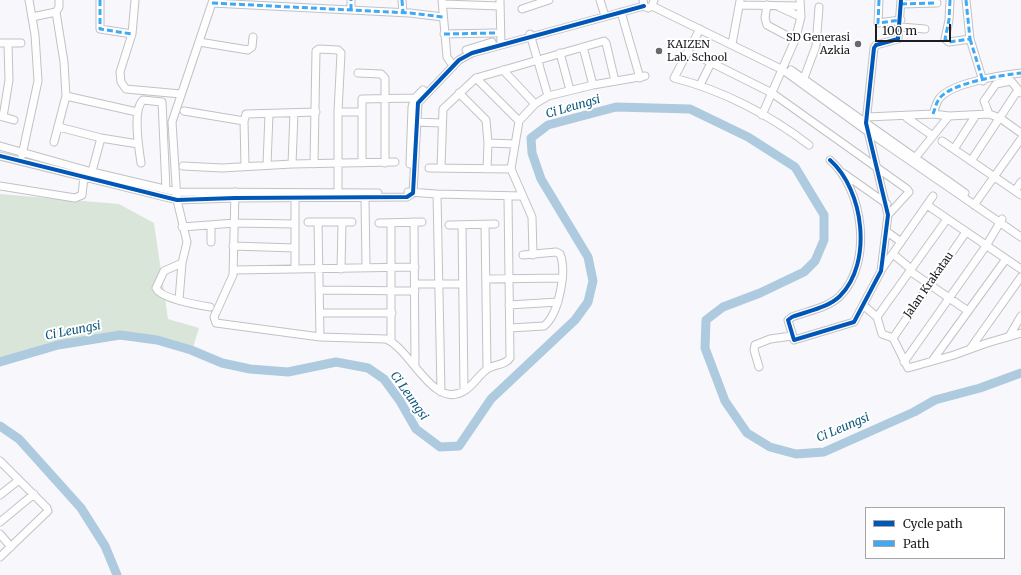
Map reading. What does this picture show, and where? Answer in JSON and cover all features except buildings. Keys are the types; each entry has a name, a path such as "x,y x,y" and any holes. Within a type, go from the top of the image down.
{"street":[{"path":"19,160 23,152 38,81 37,49 29,0"},
{"path":"54,142 66,96 64,62 56,12 59,7 59,0"},
{"path":"100,0 100,29 132,34"},
{"path":"135,0 132,34 120,72 123,86 126,88 181,94"},
{"path":"351,0 351,10"},
{"path":"402,0 402,13"},
{"path":"522,9 533,3 549,0"},
{"path":"600,0 604,14"},
{"path":"879,0 878,23 901,24 925,29"},
{"path":"950,0 946,41 949,42 970,39"},
{"path":"966,0 970,39 983,81"},
{"path":"179,300 182,263 187,242 182,226 176,192 172,122 212,1 289,4 443,17"},
{"path":"451,64 444,34 443,2 500,3 501,43"},
{"path":"604,14 621,12 643,2"},
{"path":"414,122 412,107 415,98 451,64 472,53 501,43 643,2"},
{"path":"643,2 648,8 653,3"},
{"path":"733,42 740,2 767,5 800,3 800,17 795,40 784,68 762,115"},
{"path":"880,271 888,215 887,204 867,131 866,120 874,48 876,45 898,39 901,24 901,2 936,3"},
{"path":"653,3 700,29 733,42"},
{"path":"653,3 804,78 866,120 975,203"},
{"path":"767,5 766,22 770,26 795,40"},
{"path":"777,5 800,17"},
{"path":"804,78 816,46 819,7"},
{"path":"32,17 56,12"},
{"path":"533,255 532,217 511,169 519,121 536,104 548,96 593,85 642,77 621,12"},
{"path":"700,29 674,78 700,85 762,115 794,134 809,145"},
{"path":"444,34 495,33"},
{"path":"531,35 548,96"},
{"path":"199,42 248,50 252,47 253,37"},
{"path":"440,168 443,109 476,78 538,59 605,42 615,81"},
{"path":"0,43 21,43"},
{"path":"8,43 9,80 1,116 14,120"},
{"path":"582,48 593,85"},
{"path":"314,164 316,53 319,49 338,50 340,52 338,195"},
{"path":"560,53 570,90"},
{"path":"702,58 711,64 772,93 909,191 888,215"},
{"path":"338,195 365,197 407,197 410,192 414,122 417,108 421,99 451,64"},
{"path":"700,85 711,64"},
{"path":"784,68 867,131 975,203 1021,237"},
{"path":"503,70 536,104"},
{"path":"358,73 384,76 386,98 385,163"},
{"path":"933,114 939,99 959,86 1021,73"},
{"path":"476,78 519,121"},
{"path":"971,161 1000,118 1020,92 1011,81 996,84 984,101 989,114"},
{"path":"459,93 486,120 488,169"},
{"path":"66,96 137,112"},
{"path":"362,163 361,112 363,99 415,98"},
{"path":"141,163 138,144 137,112 143,100 162,102 166,189"},
{"path":"184,111 244,121"},
{"path":"244,166 244,121 246,114 316,112"},
{"path":"338,112 361,112"},
{"path":"292,164 294,113"},
{"path":"267,165 269,114"},
{"path":"866,120 933,114 949,116 989,114 1000,118 1020,133 994,177 975,203"},
{"path":"954,149 976,115"},
{"path":"915,158 949,116"},
{"path":"907,118 932,136"},
{"path":"414,122 442,123"},
{"path":"59,126 101,138 138,144"},
{"path":"0,186 76,198 82,195 101,138"},
{"path":"942,141 1018,193 1021,182"},
{"path":"488,142 515,144"},
{"path":"0,146 23,152 89,176 176,192 295,196 410,192 508,197 522,196"},
{"path":"0,156 89,176 177,200 235,195"},
{"path":"830,160 842,172 887,204"},
{"path":"183,166 396,162"},
{"path":"429,168 511,169"},
{"path":"842,172 857,205 861,223 855,270 841,295 836,300 790,318 788,325 794,340 852,323 880,271 933,196"},
{"path":"437,194 441,392"},
{"path":"235,195 233,246 234,270 214,317 216,324 320,337 381,338 391,341 430,384 441,392 451,395 464,391 487,368 509,360 508,197"},
{"path":"295,196 295,269"},
{"path":"365,197 366,267"},
{"path":"927,205 1021,269"},
{"path":"877,317 947,219"},
{"path":"1001,221 1021,231"},
{"path":"904,362 986,246 1001,221"},
{"path":"308,222 352,222"},
{"path":"318,222 320,337"},
{"path":"414,222 414,365"},
{"path":"379,223 422,222"},
{"path":"182,226 211,226 235,223 295,224"},
{"path":"341,269 342,223"},
{"path":"391,223 391,341"},
{"path":"485,224 487,368"},
{"path":"449,225 494,224"},
{"path":"462,225 464,391"},
{"path":"211,226 211,242"},
{"path":"886,231 901,242"},
{"name":"Jalan Krakatau","path":"892,338 966,232"},
{"path":"233,246 295,248"},
{"path":"510,328 544,326 555,313 558,302 562,278 561,257 558,252 523,255"},
{"path":"892,254 929,286 968,311"},
{"path":"932,360 1006,259"},
{"path":"182,263 164,271 156,288 159,292 179,300 210,307"},
{"path":"234,270 414,267"},
{"path":"970,349 1021,277"},
{"path":"486,279 562,278"},
{"path":"319,290 391,291 439,284 462,284"},
{"path":"509,305 558,302"},
{"path":"863,305 877,317 882,334 892,338 907,367 911,368 932,360 954,355 1010,335 1021,333"},
{"path":"320,313 392,313"},
{"path":"1010,335 1021,316"},
{"path":"759,367 754,350 755,345 770,339 792,336"},
{"path":"0,557 48,513 47,508 34,494 1,463"},
{"path":"0,495 19,480"},
{"path":"0,522 34,494"},
{"path":"0,534 11,547"}],"shaded area":[{"path":"0,194 119,204 154,223 168,319 199,328 192,351 166,342 148,338 120,335 76,340 12,357 0,362"}],"waterway":[{"name":"Ci Leungsi","path":"0,362 58,345 120,335 157,340 191,350 222,363 250,369 288,372 336,362 368,368 384,379 400,401 416,429 440,447 459,446 491,399 575,320 588,302 593,281 588,257 541,179 532,153 531,138 548,125 616,107 690,109 748,137 795,167 824,215 824,240 815,261 804,272 760,293 723,307 706,320 705,348 725,401 747,433 770,447 796,454 824,452 914,412 935,400 980,388 1021,373"},
{"name":"Ci Leungsi","path":"0,426 19,439 81,508 105,546 117,575"}],"marked path":[{"path":"100,0 100,29 132,34"},
{"path":"351,0 351,10"},
{"path":"402,0 403,13"},
{"path":"879,0 878,23 901,20"},
{"path":"950,0 949,20 945,39 949,42 970,39 966,0"},
{"path":"212,3 410,13 443,17"},
{"path":"901,4 937,3"},
{"path":"444,34 495,33"},
{"path":"970,39 983,81"},
{"path":"933,114 939,99 945,93 954,88 977,81 1021,73"}],"cycle path":[{"path":"830,160 842,173 851,189 857,208 860,227 860,246 857,265 850,282 840,296 830,304 792,317 788,320 794,340 854,322 881,271 888,215 866,123 874,48 876,45 898,39 901,0"},
{"path":"0,156 177,200 235,198 407,197 413,193 418,103 459,60 472,53 644,6"}],"place":[{"name":"SD Generasi Azkia","path":"858,44"},
{"name":"KAIZEN Lab. School","path":"659,51"}]}
